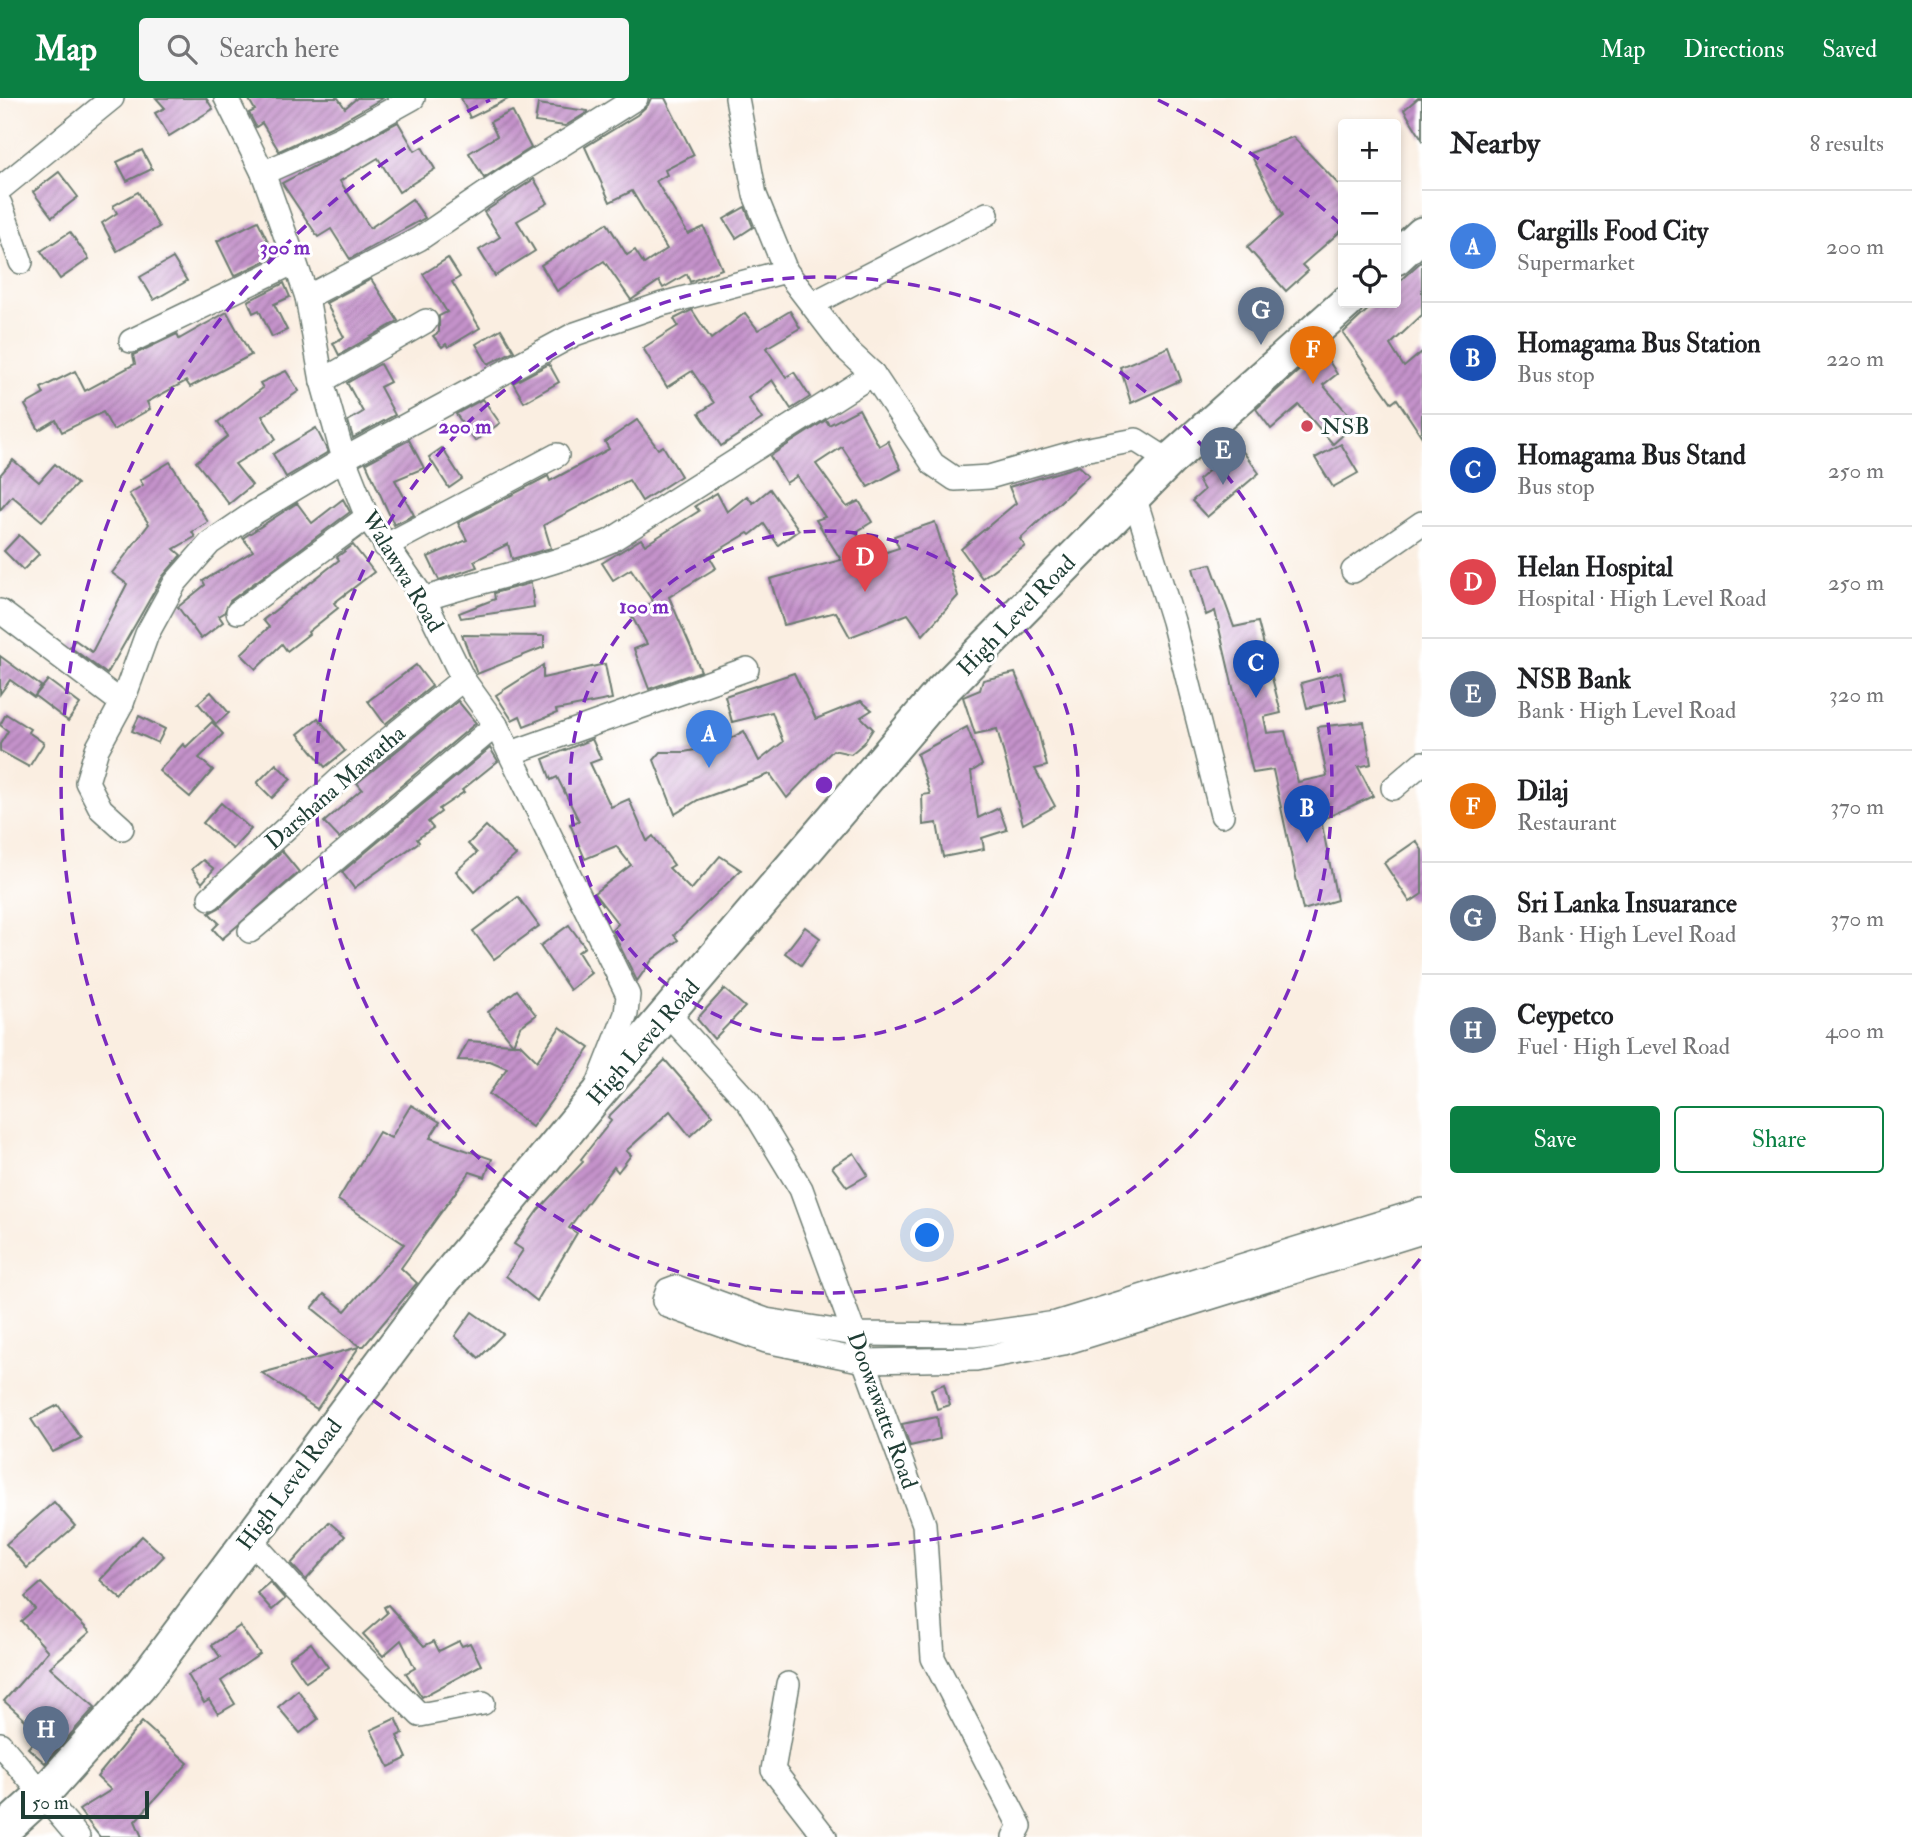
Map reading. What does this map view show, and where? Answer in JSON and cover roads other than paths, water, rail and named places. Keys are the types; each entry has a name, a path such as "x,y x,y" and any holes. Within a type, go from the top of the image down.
{"highway":[{"path":"1401,253 1422,234"},
{"name":"High Level Road","path":"0,1833 43,1794 138,1687 439,1286 593,1100 939,694 1169,461 1340,308"}],"street":[{"path":"0,189 113,98"},
{"name":"Walawwa Road","path":"226,98 263,173 295,261 307,297 322,381 344,459 368,517 385,546 424,599 463,679 496,724 512,753 628,995 626,1014 593,1100"},
{"path":"263,173 341,138 413,98"},
{"path":"307,297 419,239 507,179 636,98"},
{"path":"737,98 755,195 786,271 845,348 873,374 933,464 955,479 989,477 1083,450 1136,440 1169,461"},
{"path":"0,204 20,262"},
{"path":"811,304 987,214"},
{"path":"131,341 295,261"},
{"path":"122,828 100,809 87,782 97,749 122,704 147,634 175,583 210,543 344,459 575,334 662,304 786,271"},
{"path":"322,381 426,321"},
{"path":"424,599 479,581 568,559 610,541 873,374"},
{"path":"385,546 557,456"},
{"path":"1133,496 1173,621 1222,815"},
{"path":"238,612 368,517"},
{"path":"1353,571 1422,523"},
{"path":"0,611 122,704"},
{"path":"512,753 747,669"},
{"name":"Darshana Mawatha","path":"209,898 342,777 463,679"},
{"path":"250,931 496,724"},
{"path":"1393,788 1422,763"},
{"name":"Doowawatte Road","path":"668,1014 749,1103 801,1189 925,1524 933,1658 1020,1826 1014,1837"},
{"path":"1422,1210 1056,1324 973,1335 855,1334 765,1320 676,1287 664,1294 668,1306 766,1341 864,1361 976,1359 1064,1343 1422,1232"},
{"path":"248,1537 291,1585 420,1715 483,1703"},
{"path":"789,1684 773,1770 825,1837"},
{"path":"0,1744 78,1837"}],"place":[{"name":"Sri Lanka Insuarance","path":"1261,345"},
{"name":"Dilaj","path":"1313,384"},
{"name":"NSB","path":"1307,426"},
{"name":"NSB Bank","path":"1223,485"},
{"name":"Helan Hospital","path":"865,592"},
{"name":"Homagama Bus Stand","path":"1256,698"},
{"name":"Cargills Food City","path":"709,768"},
{"name":"Homagama Bus Station","path":"1307,843"},
{"name":"Ceypetco","path":"46,1764"}]}
